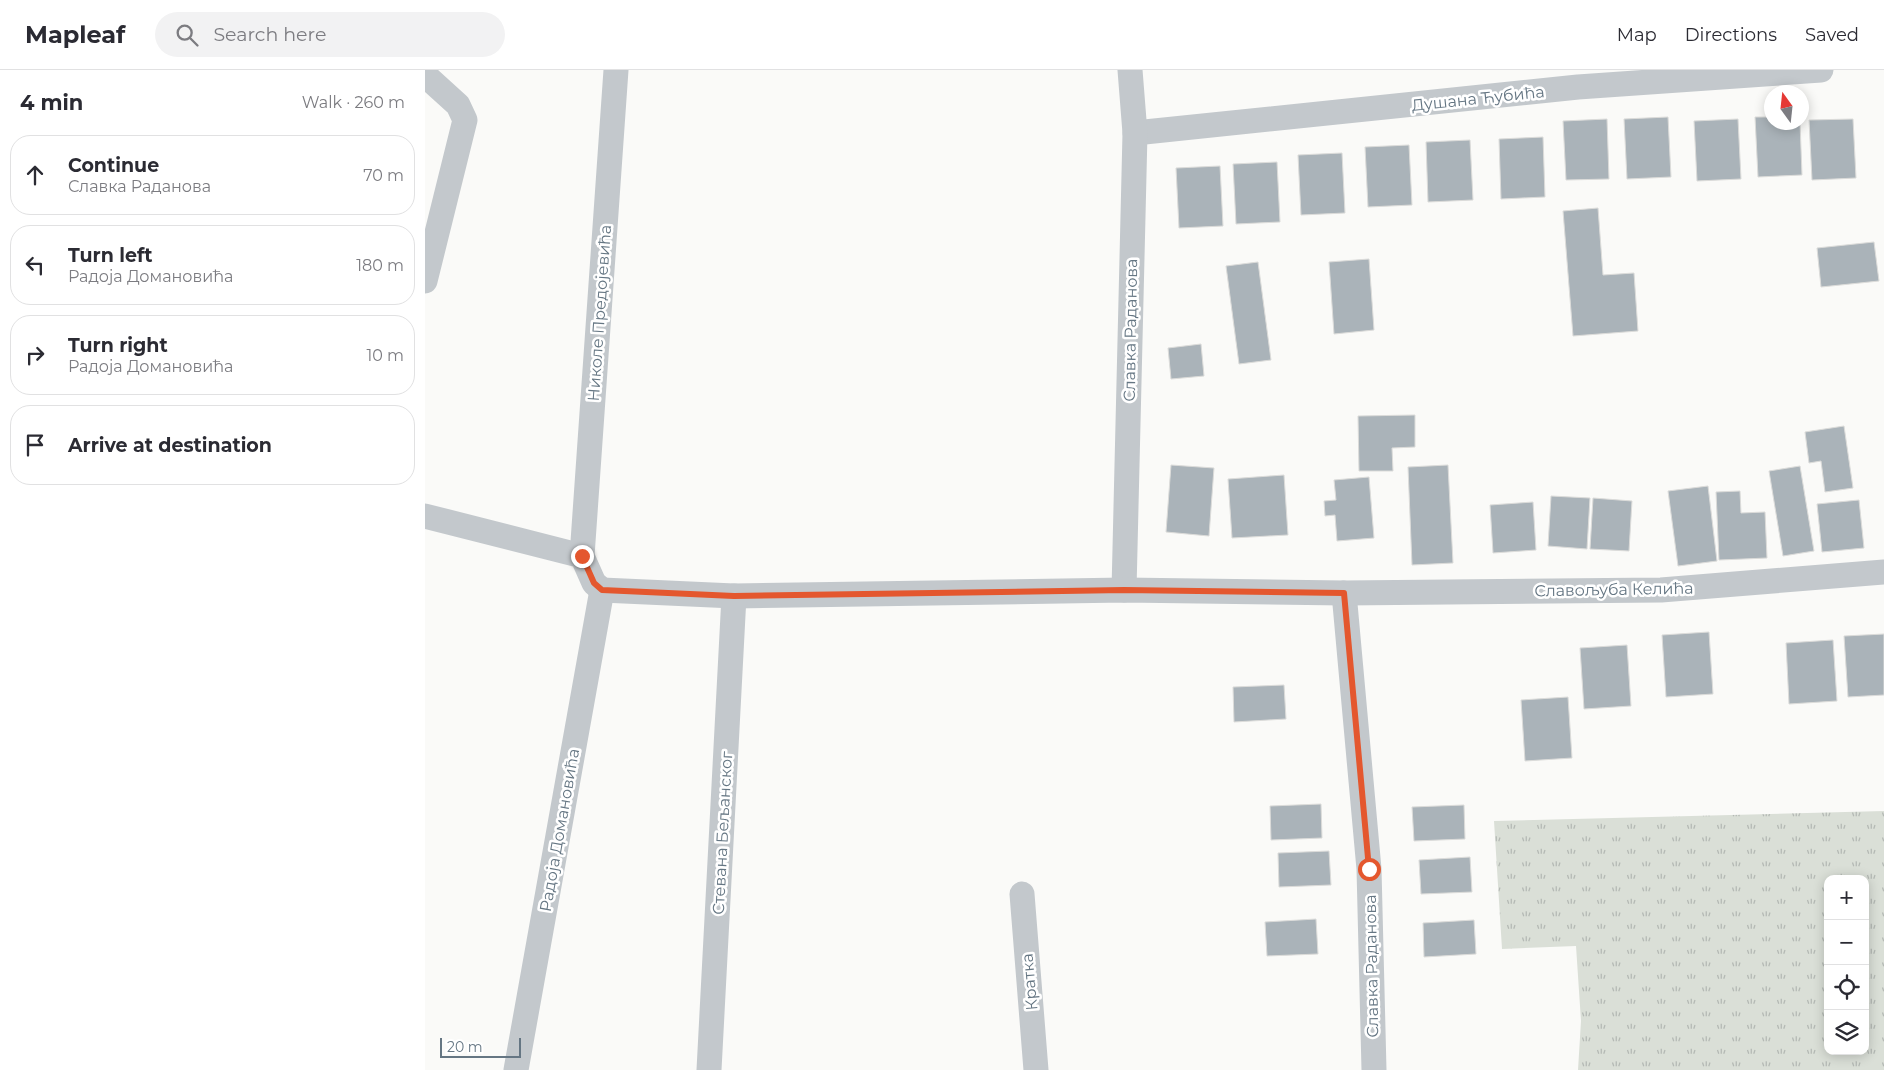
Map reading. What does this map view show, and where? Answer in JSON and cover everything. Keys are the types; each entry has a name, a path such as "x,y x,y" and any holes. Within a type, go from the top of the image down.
{"street":[{"name":"Николе Предојевића","path":"582,556 616,70"},
{"name":"Славка Раданова","path":"1124,590 1135,133 1130,70"},
{"name":"Душана Ћубића","path":"1135,133 1578,87 1821,70"},
{"path":"425,75 459,105 465,120 425,281"},
{"path":"425,516 582,556 594,583 602,590 734,596 1124,590 1344,593"},
{"name":"Славољуба Келића","path":"1344,593 1661,590 1884,572"},
{"name":"Радоја Домановића","path":"516,1070 602,590"},
{"name":"Славка Раданова","path":"1344,593 1369,869 1373,1070"},
{"name":"Стевана Бељанског","path":"709,1070 734,596"},
{"name":"Кратка","path":"1022,894 1036,1070"}],"green space":[{"path":"1884,811 1884,1070 1578,1070 1581,1021 1576,946 1502,949 1494,821"}],"building":[{"path":"1668,117 1671,177 1627,179 1624,119"},
{"path":"1755,117 1764,117 1764,130 1800,130 1802,175 1758,177"},
{"path":"1607,119 1609,179 1566,180 1563,121"},
{"path":"1738,119 1741,179 1697,181 1694,121"},
{"path":"1853,119 1856,178 1812,180 1809,120"},
{"path":"1543,137 1545,197 1501,199 1499,139"},
{"path":"1470,140 1473,200 1428,202 1426,142"},
{"path":"1409,145 1412,205 1368,207 1365,147"},
{"path":"1342,153 1345,213 1301,215 1298,155"},
{"path":"1277,162 1280,222 1236,224 1233,164"},
{"path":"1220,166 1223,226 1179,228 1176,168"},
{"path":"1598,208 1603,275 1634,273 1638,331 1573,336 1563,211"},
{"path":"1874,242 1879,281 1821,287 1817,248"},
{"path":"1369,259 1374,330 1334,334 1329,262"},
{"path":"1258,262 1271,360 1239,364 1226,266"},
{"path":"1201,344 1204,376 1171,379 1168,348"},
{"path":"1415,415 1415,447 1392,448 1393,471 1359,471 1358,416"},
{"path":"1844,426 1853,488 1825,492 1821,461 1809,463 1805,432"},
{"path":"1171,465 1214,468 1209,536 1166,532"},
{"path":"1448,465 1453,563 1412,565 1408,467"},
{"path":"1800,466 1814,551 1783,556 1769,471"},
{"path":"1284,475 1288,535 1232,538 1228,479"},
{"path":"1369,477 1374,538 1337,541 1335,515 1325,516 1324,501 1336,500 1334,480"},
{"path":"1708,486 1717,561 1678,566 1668,491"},
{"path":"1740,491 1741,513 1765,512 1767,558 1719,560 1716,492"},
{"path":"1551,496 1590,498 1587,549 1548,546"},
{"path":"1593,498 1632,501 1629,551 1590,549"},
{"path":"1859,500 1864,548 1822,552 1817,504"},
{"path":"1533,502 1536,550 1493,553 1490,505"},
{"path":"1709,632 1713,694 1666,697 1662,635"},
{"path":"1884,634 1884,695 1848,697 1844,636"},
{"path":"1833,640 1837,701 1789,704 1786,643"},
{"path":"1627,645 1631,706 1584,709 1580,648"},
{"path":"1284,685 1286,719 1234,722 1233,687"},
{"path":"1568,697 1572,758 1525,761 1521,700"},
{"path":"1321,804 1322,838 1271,840 1270,806"},
{"path":"1464,805 1465,839 1414,841 1412,807"},
{"path":"1329,851 1331,885 1279,887 1278,853"},
{"path":"1470,857 1472,892 1421,894 1419,860"},
{"path":"1316,919 1318,954 1267,956 1265,922"},
{"path":"1474,920 1476,954 1424,957 1423,923"}],"route":[{"path":"582,556 594,583 602,590 734,596 930,595 1124,590 1344,593 1369,869"}]}
